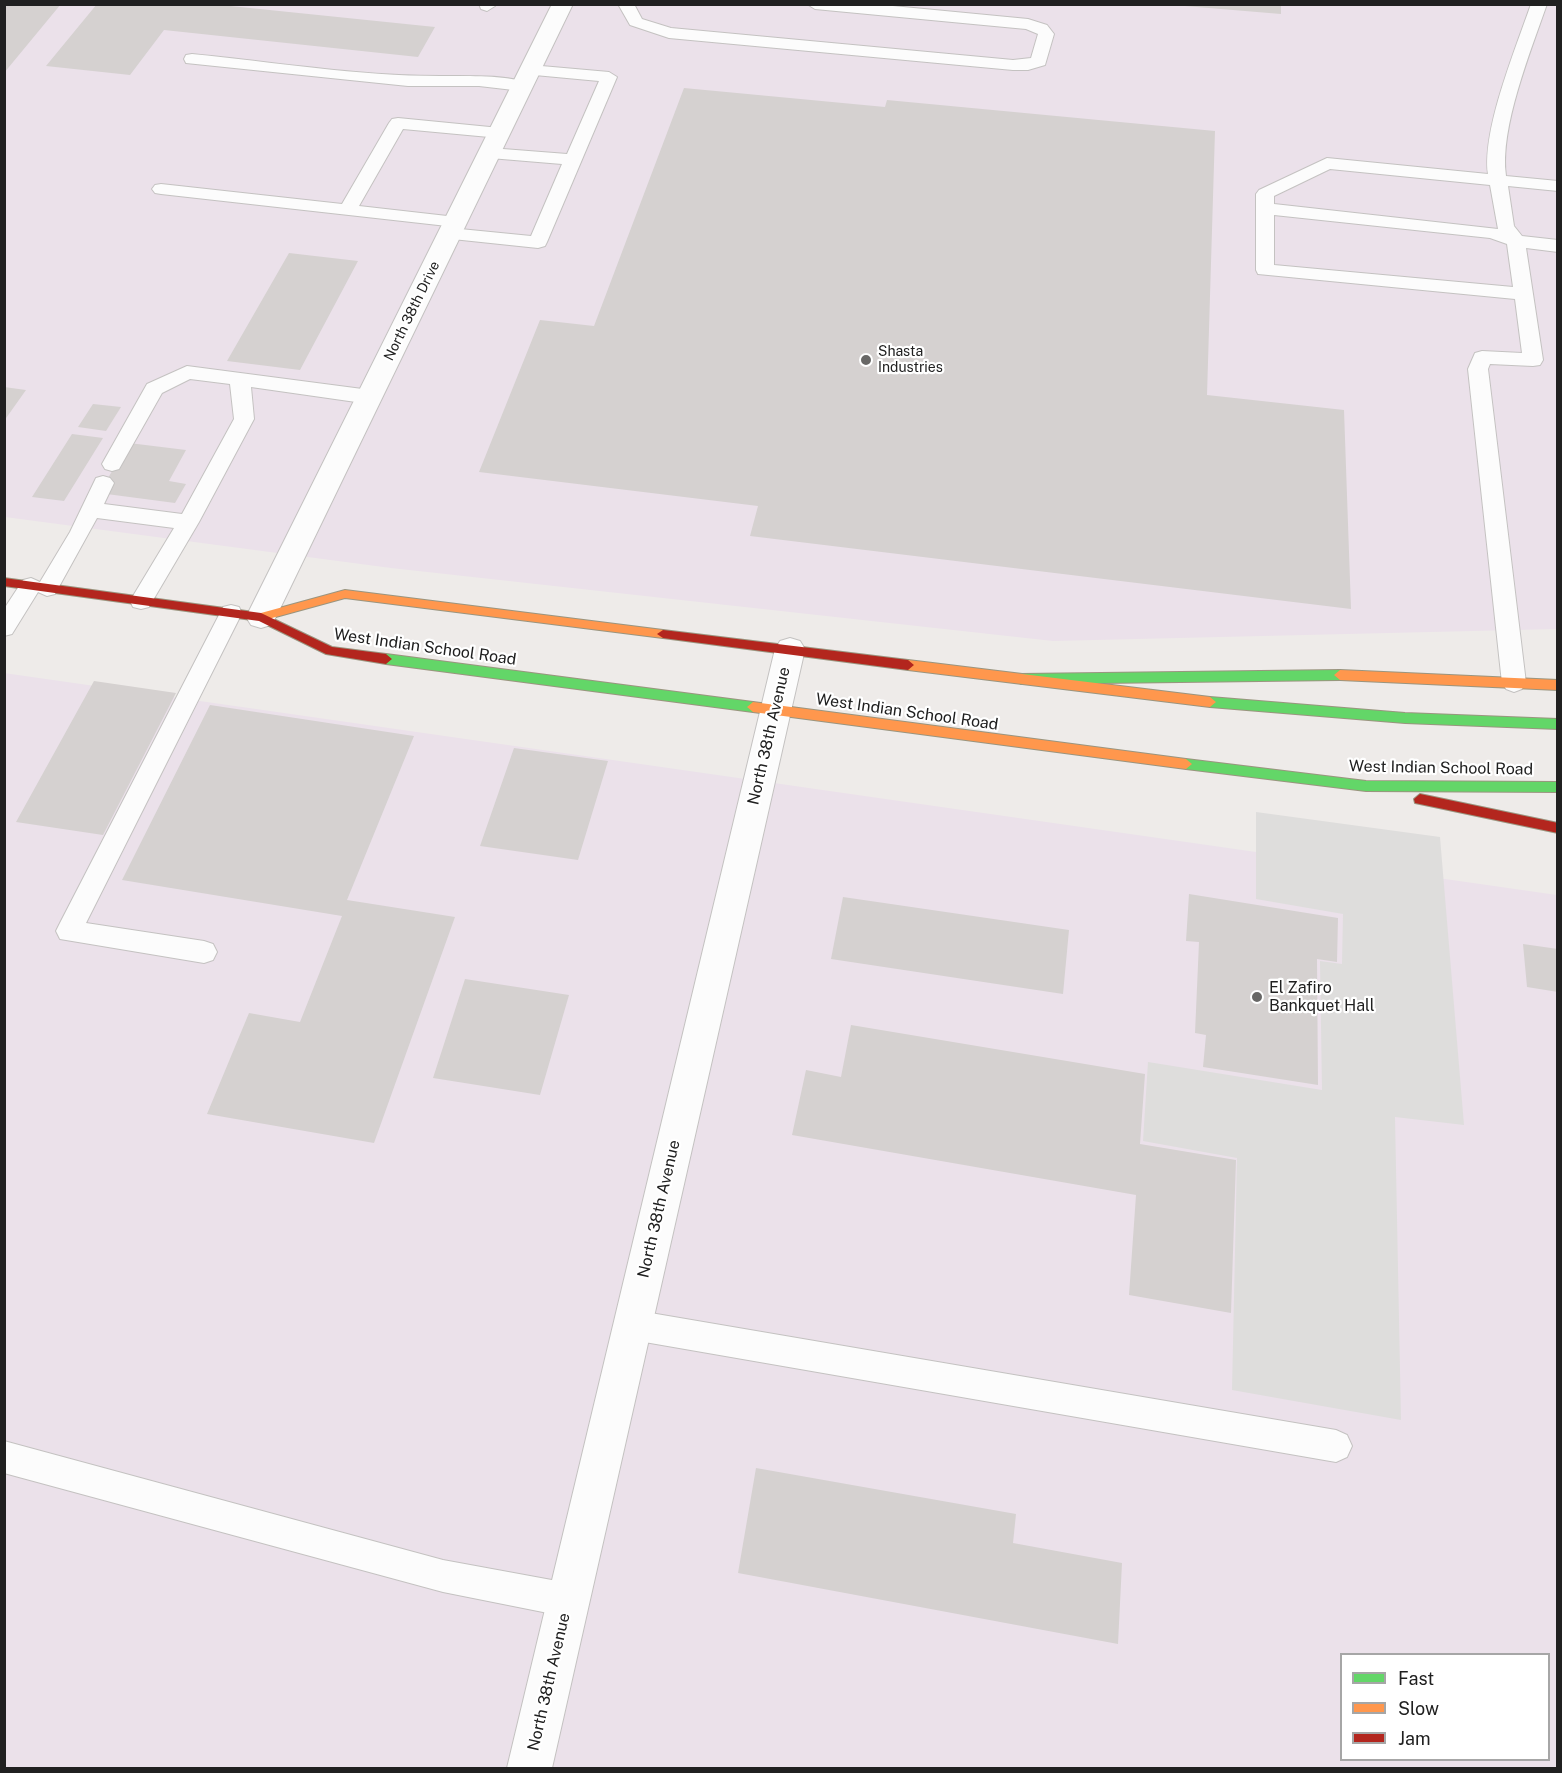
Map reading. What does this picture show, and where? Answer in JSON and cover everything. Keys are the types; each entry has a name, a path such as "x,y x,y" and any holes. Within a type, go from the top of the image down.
{"main road":[{"name":"West Indian School Road","path":"4,582 261,617 330,651 775,711 1366,786 1557,786"},
{"name":"West Indian School Road","path":"261,617 345,594 1191,700 1405,718 1557,724"},
{"path":"1022,679 1310,674 1557,685"},
{"path":"1366,786 1557,828"}],"street":[{"name":"North 38th Drive","path":"261,617 563,4"},
{"name":"North 38th Avenue","path":"529,1768 789,650"}],"lane":[{"path":"626,4 636,22 669,33 1013,65 1028,65 1039,61 1046,33 1041,28 1028,24 816,4"},
{"path":"1514,683 1478,369 1482,357 1533,360 1516,241 1505,226 1495,158 1512,82 1539,4"},
{"path":"161,189 347,210 538,242 609,77 408,81 192,59"},
{"path":"347,210 398,123 573,160"},
{"path":"1266,201 1328,163 1557,186"},
{"path":"1266,201 1493,233 1516,241 1557,246"},
{"path":"1266,201 1265,270 1524,294"},
{"path":"4,628 80,533 107,474 154,389 187,372 370,397"},
{"path":"141,601 188,522 244,418 240,380"},
{"path":"90,510 188,522"},
{"path":"204,952 69,931 231,613"},
{"path":"633,1325 1336,1446"},
{"path":"4,1457 443,1576 568,1600"}],"shaded area":[{"path":"5,5 1557,5 1557,629 1053,641 391,568 5,517"},
{"path":"4,673 1557,895 1557,1768 5,1768"},
{"path":"1256,812 1440,837 1464,1125 1395,1117 1401,1420 1232,1390 1237,1158 1143,1141 1148,1062 1322,1090 1320,961 1342,964 1343,914 1256,899"}],"building":[{"path":"4,4 61,4 4,73"},
{"path":"97,4 211,4 435,27 418,57 164,30 130,75 46,66"},
{"path":"1185,4 1281,4 1281,14 1185,6"},
{"name":"Shasta Industries","path":"684,88 885,107 887,100 1215,131 1207,395 1344,410 1351,609 750,536 758,506 479,472 540,320 594,326"},
{"path":"289,253 358,261 300,370 227,361"},
{"path":"4,387 26,390 4,421"},
{"path":"93,404 121,407 106,431 78,427"},
{"path":"72,434 103,438 64,501 32,497"},
{"path":"129,443 186,450 169,481 186,484 175,503 99,493"},
{"path":"94,681 176,693 103,835 16,822"},
{"path":"210,705 414,736 347,900 455,917 374,1143 207,1114 249,1013 300,1022 342,916 122,880"},
{"path":"514,748 608,761 578,860 480,846"},
{"name":"El Zafiro Bankquet Hall","path":"1189,894 1338,918 1337,962 1317,959 1318,1085 1203,1067 1206,1035 1195,1033 1199,942 1186,941"},
{"path":"843,897 1069,930 1063,994 831,959"},
{"path":"1523,944 1558,949 1558,992 1527,987"},
{"path":"465,979 569,995 540,1095 433,1078"},
{"path":"851,1025 1145,1074 1140,1144 1236,1160 1231,1313 1129,1295 1136,1195 792,1135 806,1070 841,1077"},
{"path":"756,1468 1016,1514 1013,1543 1122,1563 1118,1644 738,1573"}],"traffic: fast":[{"path":"386,659 753,707"},
{"path":"1021,679 1340,675"},
{"path":"1210,702 1405,718 1558,724"},
{"path":"1186,764 1366,786 1558,787"}],"traffic: slow":[{"path":"261,617 345,594 663,634"},
{"path":"908,665 1210,702"},
{"path":"1340,675 1558,685"},
{"path":"753,707 1186,764"}],"traffic: jam":[{"path":"4,582 261,617 330,651 386,659"},
{"path":"663,634 908,665"},
{"path":"1420,799 1558,828"}],"place":[{"name":"Shasta Industries","path":"866,360"},
{"name":"El Zafiro Bankquet Hall","path":"1257,997"}]}
